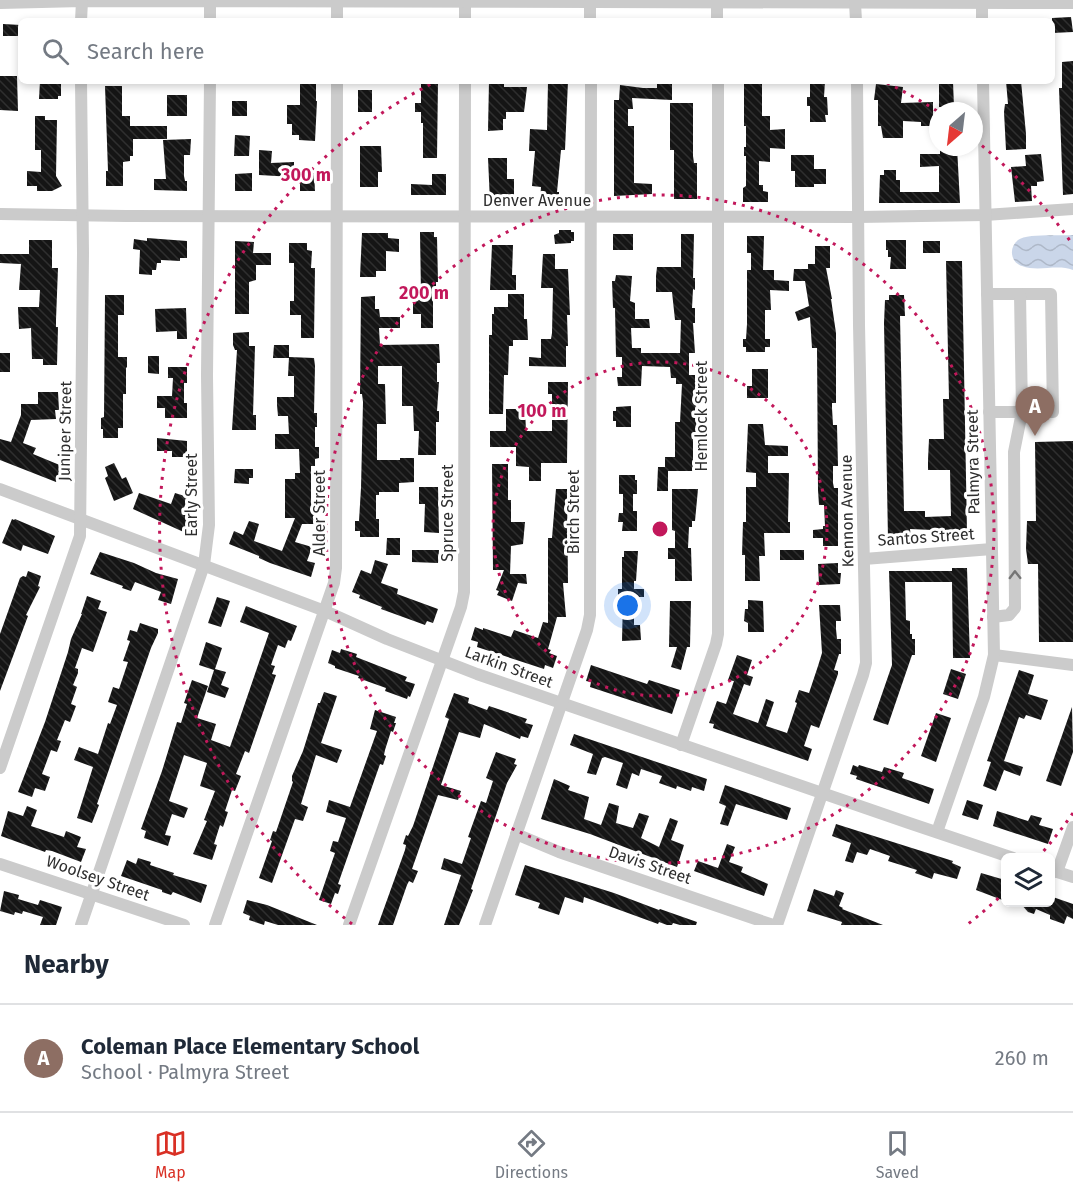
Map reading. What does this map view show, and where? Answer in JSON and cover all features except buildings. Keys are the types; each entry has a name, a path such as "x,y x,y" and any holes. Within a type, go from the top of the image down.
{"street":[{"path":"81,18 82,1"},
{"path":"0,3 82,1 1073,3"},
{"path":"590,1 590,18"},
{"path":"210,2 210,18"},
{"path":"337,2 337,18"},
{"path":"465,2 465,18"},
{"path":"718,18 722,2"},
{"path":"855,3 856,18"},
{"path":"982,4 982,18"},
{"name":"Juniper Street","path":"0,768 80,536 82,519 81,84"},
{"name":"Early Street","path":"81,925 204,565 209,525 207,376 210,84"},
{"name":"Alder Street","path":"215,925 334,583 336,568 337,84"},
{"name":"Spruce Street","path":"349,925 464,592 465,84"},
{"name":"Birch Street","path":"485,925 562,704 590,615 591,84"},
{"name":"Hemlock Street","path":"681,745 718,634 718,84"},
{"name":"Kennon Avenue","path":"775,925 866,663 857,84"},
{"name":"Palmyra Street","path":"937,832 984,697 994,655 983,84"},
{"name":"Denver Avenue","path":"0,214 858,217 985,216 1073,209"},
{"path":"987,294 1052,294 1053,412 989,412"},
{"path":"993,617 1009,615 1015,608 1014,452 1022,412 1020,294"},
{"name":"Larkin Street","path":"0,489 325,611 442,660 562,704 1001,854"},
{"name":"Santos Street","path":"864,559 992,549"},
{"path":"994,655 1073,664"},
{"path":"1055,869 1073,827"},
{"name":"Davis Street","path":"516,834 559,852 775,925"},
{"name":"Woolsey Street","path":"0,864 184,925"},
{"path":"1055,871 1073,877"}],"water":[{"path":"1073,235 1073,270 1028,268 1013,259 1013,247 1022,238"}],"place":[{"name":"Coleman Place Elementary School","path":"1035,436"}]}
